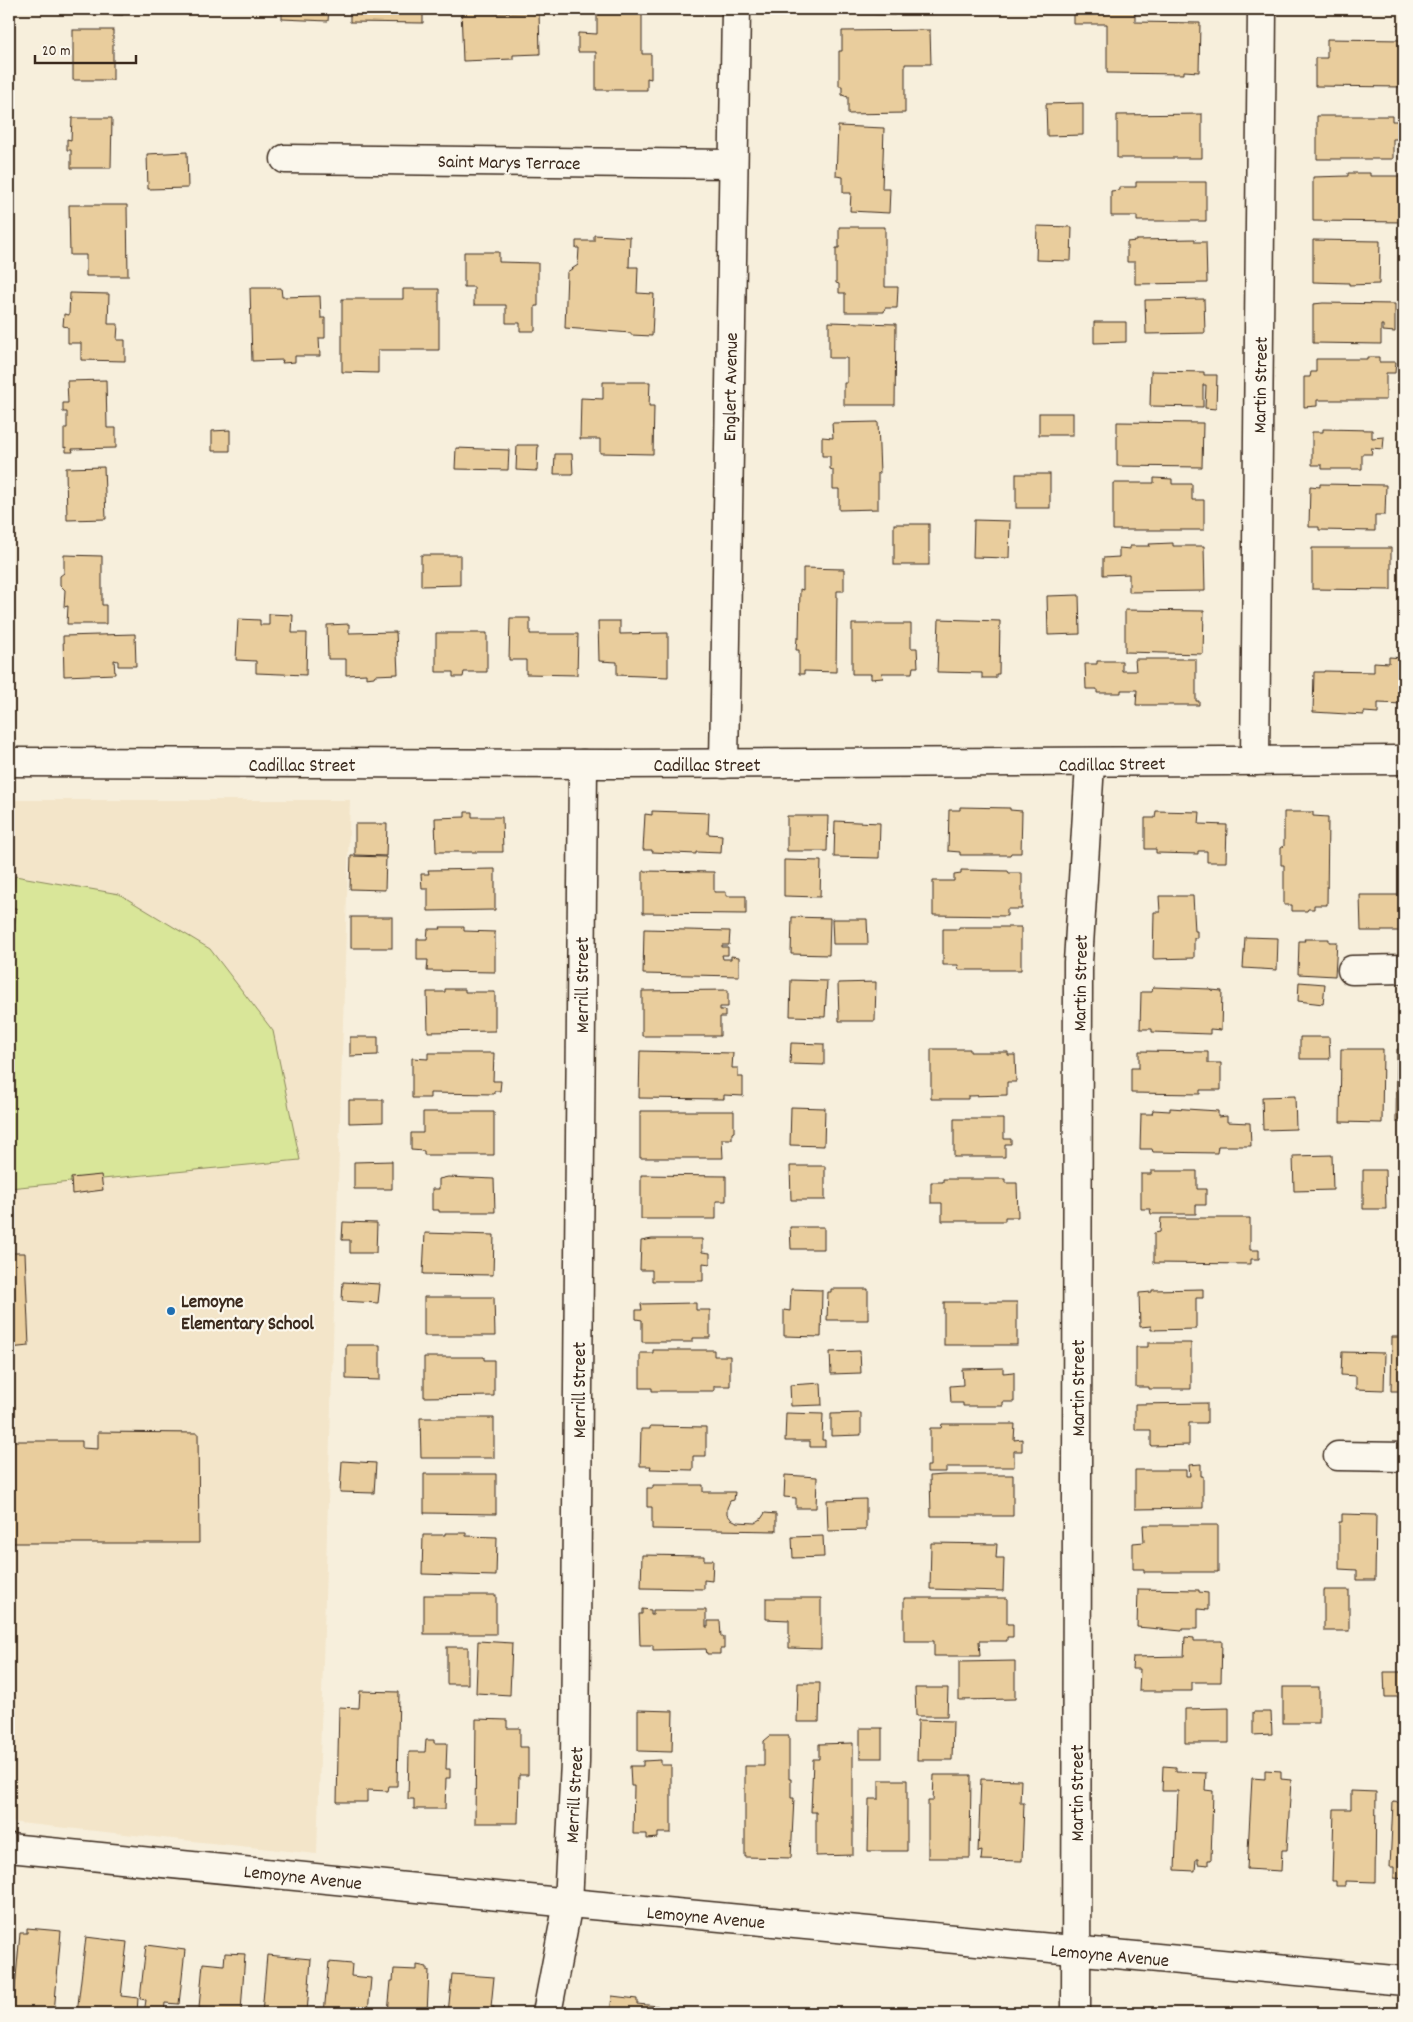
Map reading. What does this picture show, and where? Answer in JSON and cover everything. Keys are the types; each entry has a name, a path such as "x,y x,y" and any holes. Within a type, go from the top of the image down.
{"street":[{"name":"Englert Avenue","path":"724,764 736,9"},
{"name":"Martin Street","path":"1255,761 1262,9"},
{"name":"Saint Marys Terrace","path":"285,159 733,164"},
{"name":"Cadillac Street","path":"9,762 1090,764 1404,760"},
{"name":"Merrill Street","path":"547,2013 568,1903 575,1762 583,764"},
{"name":"Martin Street","path":"1076,2013 1078,962 1090,764"},
{"path":"1352,970 1404,969"},
{"path":"1338,1456 1404,1457"},
{"name":"Lemoyne Avenue","path":"9,1848 266,1871 568,1903 1404,1981"}],"shaded area":[{"name":"Lemoyne Elementary School","path":"9,800 350,800 317,1854 9,1822"}],"green space":[{"path":"15,876 119,894 210,949 273,1031 300,1160 9,1188 9,928"}],"building":[{"path":"88,9 123,9 123,15 88,14"},
{"path":"282,9 329,9 328,21 282,19"},
{"path":"350,9 423,9 423,23 350,22"},
{"path":"461,9 494,9 494,13 539,12 540,54 513,55 513,59 463,61"},
{"path":"597,9 642,9 642,54 651,54 651,79 647,78 647,90 596,90 596,52 578,52 578,33 597,34"},
{"path":"849,9 895,9 895,15 849,14"},
{"path":"1074,9 1135,9 1135,22 1200,23 1199,72 1184,71 1184,74 1107,73 1107,24 1074,24"},
{"path":"73,30 113,30 113,80 73,80"},
{"path":"930,30 931,64 905,64 905,113 848,114 848,97 842,95 842,86 839,86 839,51 842,51 842,31"},
{"path":"1327,39 1403,40 1404,101 1402,101 1402,87 1315,86 1315,58 1327,58"},
{"path":"1083,103 1083,135 1047,136 1046,104"},
{"path":"1202,114 1202,158 1117,158 1117,115"},
{"path":"1317,116 1392,116 1392,121 1402,121 1402,139 1393,139 1393,159 1317,159"},
{"path":"72,118 112,118 111,168 71,168 71,150 67,150 67,139 71,140"},
{"path":"838,126 884,128 882,189 890,189 889,213 850,211 851,193 843,193 843,177 836,176"},
{"path":"187,152 188,188 148,189 147,154"},
{"path":"1348,173 1370,173 1370,176 1404,176 1404,222 1313,221 1313,177 1348,176"},
{"path":"1136,182 1206,182 1206,221 1137,221 1137,216 1111,216 1111,191 1119,190 1119,187 1136,187"},
{"path":"69,205 127,205 128,276 86,276 86,255 70,255"},
{"path":"1037,226 1072,227 1071,261 1036,260"},
{"path":"839,227 885,227 885,287 898,287 897,308 885,308 884,312 845,312 845,293 839,293 839,284 836,283 836,248 839,248"},
{"path":"594,235 630,237 629,267 638,267 637,293 654,294 652,336 565,328 567,272 578,265 579,248 576,248 576,241 594,241"},
{"path":"1195,239 1195,242 1206,242 1207,283 1135,284 1135,262 1127,262 1127,242 1136,240"},
{"path":"1313,240 1380,241 1379,284 1349,285 1349,283 1313,282"},
{"path":"464,252 499,252 499,262 538,263 538,306 535,306 535,331 520,331 520,323 506,323 506,305 474,305 474,287 464,287"},
{"path":"250,288 281,288 282,297 320,296 321,318 325,318 325,338 319,338 320,356 295,356 295,362 282,363 283,360 252,361"},
{"path":"403,289 439,289 439,350 378,350 378,373 342,372 342,299 403,299"},
{"path":"70,293 109,294 108,324 118,324 117,340 125,340 125,361 81,360 81,343 68,343 68,327 63,326 64,314 69,315"},
{"path":"1204,299 1205,333 1146,334 1145,300"},
{"path":"1313,304 1395,304 1395,332 1383,331 1383,325 1381,325 1381,344 1313,343"},
{"path":"829,322 896,324 895,405 844,405 844,383 847,383 847,358 829,358"},
{"path":"1094,322 1126,322 1126,342 1094,343"},
{"path":"1367,357 1379,357 1379,362 1396,362 1395,373 1386,373 1386,400 1317,400 1317,406 1304,407 1304,377 1310,377 1311,372 1316,372 1316,359 1367,359"},
{"path":"1151,371 1204,372 1204,375 1217,375 1216,409 1205,408 1206,385 1203,385 1203,407 1150,406"},
{"path":"106,380 107,428 116,428 116,448 72,449 73,452 66,452 66,447 64,448 64,428 67,428 67,412 63,412 63,403 68,403 67,381"},
{"path":"603,382 650,382 649,406 654,406 653,454 600,453 600,439 580,439 581,398 603,399"},
{"path":"1039,413 1073,413 1073,435 1039,435"},
{"path":"878,422 880,473 878,473 878,509 839,510 839,489 833,489 833,470 830,469 830,456 822,456 822,437 833,438 832,423"},
{"path":"1117,422 1203,423 1202,467 1117,466"},
{"path":"1323,429 1372,430 1372,438 1384,437 1383,449 1371,448 1372,454 1362,454 1362,469 1322,469 1322,465 1312,465 1312,432 1323,432"},
{"path":"230,430 230,451 212,451 212,431"},
{"path":"517,445 538,445 537,471 516,470"},
{"path":"456,448 509,450 508,470 455,469"},
{"path":"555,454 572,454 573,474 554,474"},
{"path":"104,467 106,519 67,520 66,468"},
{"path":"1016,474 1050,474 1050,508 1016,508"},
{"path":"1154,478 1172,479 1172,484 1192,484 1192,500 1204,500 1204,530 1113,530 1113,483 1154,483"},
{"path":"1320,484 1386,485 1385,515 1375,515 1375,531 1319,530 1319,527 1309,527 1310,486 1320,487"},
{"path":"974,520 1010,521 1009,558 973,557"},
{"path":"894,524 929,524 929,565 894,565"},
{"path":"1173,543 1173,546 1204,546 1205,591 1129,592 1129,574 1103,575 1103,558 1119,557 1119,548 1130,549 1130,546"},
{"path":"1312,548 1391,548 1391,590 1312,589"},
{"path":"64,555 102,556 102,605 106,605 106,624 67,624 68,606 64,607 65,590 60,585 60,576 64,573"},
{"path":"421,555 460,555 460,585 421,586"},
{"path":"803,568 844,569 844,591 837,591 836,672 804,671 804,674 799,674 799,650 796,650 797,638 799,638 800,589 803,590"},
{"path":"1079,595 1080,634 1048,635 1047,596"},
{"path":"1125,610 1204,611 1203,654 1125,652"},
{"path":"269,614 293,615 292,633 307,633 306,675 256,673 256,661 236,660 238,619 260,620 260,625 269,625"},
{"path":"510,618 530,618 530,634 578,634 577,675 526,674 526,660 509,660"},
{"path":"939,619 1000,621 999,674 996,674 996,678 982,678 982,673 937,672"},
{"path":"598,621 620,621 620,634 668,633 668,677 617,675 617,662 599,661"},
{"path":"349,624 349,633 396,632 398,674 375,675 374,677 366,678 366,674 346,675 346,659 328,659 327,625"},
{"path":"852,624 911,624 911,648 917,648 918,667 913,667 912,673 882,673 883,678 871,679 871,674 852,674"},
{"path":"436,633 487,633 487,672 464,672 463,677 453,677 453,672 436,672"},
{"path":"135,634 136,666 118,666 118,661 114,660 115,674 64,676 63,636"},
{"path":"1389,657 1404,658 1404,704 1378,703 1378,713 1364,712 1364,715 1313,712 1314,672 1374,672 1374,662 1389,663"},
{"path":"1135,659 1196,659 1196,701 1199,701 1199,705 1136,705 1137,690 1121,690 1121,693 1097,693 1097,689 1086,689 1085,664 1097,664 1097,661 1122,661 1122,671 1136,671"},
{"path":"960,807 1010,808 1010,810 1022,811 1021,853 1011,853 1010,855 960,855 960,852 948,851 949,810 960,810"},
{"path":"652,811 709,813 708,834 722,835 721,853 696,852 696,854 643,850 645,814 652,815"},
{"path":"1156,811 1200,812 1199,824 1227,825 1226,862 1207,862 1207,851 1198,851 1198,854 1156,853 1156,849 1145,849 1145,818 1155,818"},
{"path":"465,812 472,812 472,817 502,817 503,852 436,852 435,818 465,817"},
{"path":"1284,812 1313,812 1313,816 1328,817 1327,905 1314,905 1314,909 1308,909 1307,911 1292,911 1292,905 1284,905 1284,865 1281,865 1281,848 1284,846"},
{"path":"787,816 828,816 827,851 787,851"},
{"path":"835,821 880,823 879,858 834,857"},
{"path":"355,824 387,824 386,856 355,855"},
{"path":"1403,826 1404,878 1403,878"},
{"path":"351,856 386,857 385,890 350,889"},
{"path":"784,860 821,861 820,897 784,896"},
{"path":"495,869 495,910 428,911 428,889 422,889 421,874 429,874 428,870"},
{"path":"961,870 1022,873 1022,909 1007,909 1007,916 933,915 933,881 954,881 954,875 961,874"},
{"path":"643,871 714,872 714,892 726,892 726,896 746,896 746,914 643,913"},
{"path":"1360,895 1400,895 1400,931 1361,931"},
{"path":"1159,896 1193,896 1195,931 1197,931 1197,938 1194,938 1194,958 1153,959 1154,912 1160,912"},
{"path":"9,908 16,908 13,939 9,939"},
{"path":"351,917 392,917 392,948 351,948"},
{"path":"792,917 830,918 829,955 791,954"},
{"path":"832,919 867,919 868,944 833,944"},
{"path":"440,927 464,927 464,931 495,932 495,972 427,971 428,960 417,960 417,939 427,939 428,929 441,929"},
{"path":"959,927 1021,927 1021,970 959,970 958,965 943,965 943,929 959,929"},
{"path":"644,929 730,931 729,945 722,945 722,947 728,947 728,955 722,955 723,959 731,959 731,956 739,957 739,976 643,974"},
{"path":"1245,937 1278,938 1277,970 1243,968"},
{"path":"1304,939 1329,939 1329,942 1337,942 1335,976 1298,974 1299,941 1305,941"},
{"path":"791,980 827,981 825,1017 790,1016"},
{"path":"876,982 875,1021 839,1021 838,983"},
{"path":"1299,982 1325,984 1323,1004 1298,1001"},
{"path":"1153,987 1222,991 1221,1030 1210,1029 1210,1034 1152,1032 1152,1029 1140,1029 1141,992 1152,992"},
{"path":"445,989 465,989 465,992 495,992 495,1031 428,1032 427,992 445,992"},
{"path":"728,990 728,1007 720,1007 720,1010 725,1010 725,1017 720,1017 720,1036 642,1036 642,991"},
{"path":"350,1037 378,1037 378,1055 350,1056"},
{"path":"1300,1037 1329,1037 1330,1059 1300,1059"},
{"path":"791,1043 824,1044 824,1065 790,1064"},
{"path":"931,1049 970,1049 970,1052 1008,1052 1008,1055 1015,1055 1016,1082 1007,1082 1007,1095 968,1096 968,1099 931,1099"},
{"path":"1341,1049 1383,1049 1382,1123 1340,1122"},
{"path":"1397,1049 1404,1049 1404,1122 1396,1122"},
{"path":"640,1051 733,1053 732,1068 738,1068 738,1077 743,1077 743,1096 724,1095 724,1099 639,1098"},
{"path":"1139,1051 1208,1052 1208,1063 1221,1063 1221,1090 1200,1090 1200,1094 1131,1093 1131,1068 1139,1068"},
{"path":"428,1053 494,1053 493,1081 501,1081 500,1091 494,1091 494,1094 430,1093 430,1098 412,1098 412,1058 428,1059"},
{"path":"1295,1096 1296,1129 1263,1130 1262,1097"},
{"path":"349,1100 383,1100 383,1122 349,1123"},
{"path":"791,1107 825,1108 824,1146 790,1145"},
{"path":"1170,1108 1218,1111 1218,1117 1227,1116 1227,1122 1250,1123 1251,1146 1218,1146 1217,1153 1153,1152 1152,1149 1140,1149 1141,1114 1152,1114 1153,1110 1170,1111"},
{"path":"640,1111 734,1111 734,1132 732,1133 732,1139 722,1139 723,1158 640,1158"},
{"path":"423,1112 494,1112 494,1155 424,1155 424,1151 411,1150 411,1133 423,1133"},
{"path":"954,1119 1004,1119 1004,1139 1011,1139 1011,1144 1005,1144 1005,1157 954,1157"},
{"path":"1332,1155 1333,1190 1294,1191 1293,1156"},
{"path":"392,1161 392,1189 354,1189 354,1162"},
{"path":"790,1166 825,1166 825,1200 791,1200"},
{"path":"1363,1170 1385,1170 1386,1209 1363,1209"},
{"path":"1400,1170 1404,1170 1404,1202 1399,1201"},
{"path":"1151,1171 1197,1171 1197,1189 1206,1189 1206,1205 1196,1205 1196,1214 1151,1214 1150,1209 1141,1209 1141,1174 1151,1174"},
{"path":"101,1175 103,1190 72,1194 71,1178"},
{"path":"641,1175 726,1176 726,1201 716,1201 716,1219 641,1219"},
{"path":"448,1177 494,1179 495,1212 439,1212 439,1210 432,1210 432,1189 439,1189 439,1179"},
{"path":"943,1179 1005,1179 1005,1183 1017,1183 1018,1217 1005,1217 1005,1221 942,1221 942,1203 931,1203 931,1182 943,1182"},
{"path":"1161,1218 1250,1218 1250,1250 1259,1250 1259,1259 1251,1259 1251,1264 1154,1263 1154,1233 1160,1232"},
{"path":"343,1222 377,1223 376,1253 350,1253 350,1240 342,1240"},
{"path":"790,1227 824,1227 824,1249 791,1249"},
{"path":"425,1233 494,1235 493,1275 423,1274"},
{"path":"652,1239 702,1239 702,1252 710,1253 710,1264 703,1263 703,1281 652,1281 652,1270 640,1270 641,1241"},
{"path":"9,1253 25,1253 29,1346 9,1348"},
{"path":"343,1282 380,1284 378,1303 342,1301"},
{"path":"791,1289 822,1290 821,1337 784,1336 784,1310 790,1311"},
{"path":"831,1289 868,1289 868,1320 827,1320 828,1292 831,1292"},
{"path":"1203,1289 1203,1298 1196,1298 1196,1329 1151,1330 1151,1326 1140,1327 1139,1293 1152,1292 1152,1290"},
{"path":"424,1297 494,1297 495,1336 424,1336"},
{"path":"944,1302 1017,1302 1017,1345 944,1345"},
{"path":"696,1303 696,1310 710,1310 710,1338 692,1338 692,1342 642,1342 642,1320 636,1319 636,1310 642,1310 641,1304"},
{"path":"1392,1337 1404,1337 1404,1391 1391,1391"},
{"path":"1148,1343 1191,1343 1191,1389 1149,1389 1149,1387 1136,1387 1136,1347 1148,1347"},
{"path":"346,1345 380,1345 380,1380 346,1379"},
{"path":"653,1350 714,1350 714,1356 730,1356 730,1386 714,1386 714,1391 652,1391 652,1388 640,1388 640,1353 653,1353"},
{"path":"860,1351 861,1373 831,1374 830,1352"},
{"path":"1342,1352 1385,1353 1384,1390 1356,1389 1356,1376 1341,1375"},
{"path":"424,1357 484,1357 484,1360 494,1360 494,1396 424,1397"},
{"path":"1003,1368 1003,1373 1014,1372 1014,1402 1003,1402 1003,1406 963,1406 963,1403 951,1403 950,1386 963,1385 962,1369"},
{"path":"821,1383 822,1405 791,1406 790,1385"},
{"path":"1207,1403 1207,1423 1189,1423 1189,1445 1151,1446 1151,1430 1135,1430 1135,1404"},
{"path":"786,1413 823,1414 822,1440 825,1440 825,1447 810,1447 810,1441 785,1441"},
{"path":"861,1413 861,1435 831,1436 831,1414"},
{"path":"420,1418 494,1418 494,1458 421,1458"},
{"path":"942,1424 1015,1424 1014,1440 1022,1439 1022,1451 1014,1451 1014,1467 946,1467 946,1472 927,1472 927,1466 930,1466 930,1428 941,1428"},
{"path":"650,1426 706,1427 706,1456 693,1456 693,1470 650,1469 651,1466 640,1466 641,1429 650,1429"},
{"path":"98,1432 198,1433 199,1543 9,1543 9,1441 82,1441 82,1448 98,1449"},
{"path":"342,1461 376,1463 374,1493 340,1492"},
{"path":"1201,1464 1203,1508 1135,1509 1135,1470 1186,1470 1186,1476 1190,1476 1189,1465"},
{"path":"424,1474 496,1474 496,1514 424,1513"},
{"path":"785,1475 817,1477 816,1508 796,1508 796,1498 784,1497"},
{"path":"1013,1475 1013,1516 931,1516 930,1476"},
{"path":"653,1485 703,1485 703,1492 735,1492 734,1500 730,1501 727,1508 727,1514 731,1519 737,1522 755,1523 765,1513 776,1514 776,1531 652,1529 652,1507 647,1507 647,1488 653,1488"},
{"path":"866,1499 866,1530 828,1531 827,1500"},
{"path":"1342,1514 1376,1515 1375,1580 1357,1580 1357,1570 1339,1569 1339,1522 1342,1522"},
{"path":"1143,1525 1218,1525 1218,1572 1144,1572 1144,1569 1133,1569 1133,1543 1144,1542"},
{"path":"445,1533 466,1533 466,1536 497,1537 496,1576 422,1574 423,1535 445,1535"},
{"path":"823,1536 824,1557 793,1558 792,1537"},
{"path":"931,1543 997,1544 996,1558 1004,1558 1003,1591 930,1589"},
{"path":"642,1555 704,1556 704,1560 713,1560 712,1581 704,1580 704,1589 641,1588"},
{"path":"1138,1589 1199,1590 1199,1592 1208,1593 1208,1610 1198,1609 1198,1629 1182,1629 1182,1631 1137,1627"},
{"path":"1324,1590 1349,1590 1349,1631 1324,1631"},
{"path":"424,1595 496,1595 496,1634 424,1634"},
{"path":"766,1598 821,1598 821,1649 789,1648 789,1620 766,1619"},
{"path":"904,1598 1007,1598 1007,1624 1013,1624 1013,1637 1007,1637 1007,1641 979,1641 980,1656 934,1656 934,1641 904,1641"},
{"path":"642,1609 651,1610 651,1615 653,1615 653,1610 706,1610 706,1627 708,1627 708,1621 720,1621 721,1637 724,1637 724,1649 720,1649 720,1654 707,1654 706,1649 653,1650 653,1645 640,1645 639,1614 642,1614"},
{"path":"1185,1637 1194,1638 1194,1641 1222,1641 1221,1682 1192,1682 1192,1691 1139,1691 1140,1669 1132,1669 1133,1657 1184,1656"},
{"path":"478,1641 512,1643 510,1695 476,1693"},
{"path":"447,1647 468,1647 468,1684 447,1684"},
{"path":"1015,1661 1015,1699 959,1700 959,1662"},
{"path":"1384,1672 1402,1672 1403,1697 1385,1697"},
{"path":"798,1683 820,1683 819,1722 797,1722"},
{"path":"1283,1687 1319,1687 1319,1723 1283,1723"},
{"path":"915,1688 948,1688 947,1716 916,1716"},
{"path":"360,1691 399,1692 397,1786 389,1786 388,1791 367,1790 367,1802 337,1802 339,1707 359,1708"},
{"path":"1229,1708 1229,1743 1185,1743 1185,1709"},
{"path":"638,1710 673,1711 672,1752 638,1751"},
{"path":"1253,1712 1271,1712 1272,1734 1253,1735"},
{"path":"476,1719 507,1720 507,1728 520,1728 520,1747 528,1747 528,1775 519,1775 518,1823 475,1823"},
{"path":"918,1720 953,1721 952,1760 917,1760"},
{"path":"860,1728 882,1728 882,1758 860,1758"},
{"path":"770,1736 789,1736 789,1779 791,1779 791,1798 794,1798 791,1858 745,1857 745,1766 764,1766 764,1741"},
{"path":"426,1740 434,1740 434,1743 447,1743 446,1769 450,1769 450,1778 446,1778 445,1809 414,1809 414,1799 408,1799 409,1752 425,1752"},
{"path":"853,1743 853,1855 816,1856 816,1812 811,1812 813,1759 819,1759 819,1744"},
{"path":"661,1760 661,1765 671,1765 671,1833 658,1833 658,1838 647,1839 647,1834 633,1834 634,1786 631,1786 630,1766 643,1766 643,1761"},
{"path":"1163,1766 1176,1767 1176,1772 1206,1773 1205,1790 1213,1791 1211,1860 1208,1860 1208,1865 1198,1864 1198,1859 1196,1859 1195,1871 1175,1870 1178,1791 1162,1791"},
{"path":"1265,1770 1281,1771 1281,1779 1291,1780 1287,1850 1282,1850 1281,1871 1247,1869 1252,1778 1265,1779"},
{"path":"934,1775 971,1775 970,1858 928,1858 928,1801 933,1801"},
{"path":"981,1779 1021,1780 1020,1803 1024,1803 1022,1861 981,1860 982,1851 978,1852"},
{"path":"879,1780 907,1780 907,1851 868,1851 869,1799 879,1799"},
{"path":"1351,1791 1376,1792 1375,1882 1346,1881 1346,1886 1336,1886 1336,1881 1332,1881 1334,1809 1351,1809"},
{"path":"1404,1792 1404,1879 1394,1878 1394,1867 1390,1867 1393,1802 1403,1803"},
{"path":"27,1928 61,1931 54,2013 18,2013 18,2011 13,2010 20,1933 27,1933"},
{"path":"86,1937 127,1942 121,1996 138,1998 137,2013 77,2013"},
{"path":"146,1945 185,1950 179,2004 165,2003 164,2013 144,2013 146,2000 140,1999"},
{"path":"225,1953 245,1954 241,2011 238,2011 238,2013 218,2013 219,2010 199,2008 203,1963 224,1965"},
{"path":"267,1955 311,1959 307,2013 262,2013"},
{"path":"329,1962 352,1964 351,1976 371,1978 368,2013 324,2013"},
{"path":"417,1965 427,1967 427,1971 429,1971 427,2013 388,2013 394,1969 417,1970"},
{"path":"452,1974 494,1977 491,2007 494,2007 493,2013 448,2013"},
{"path":"612,1996 637,1999 637,2004 658,2006 657,2013 610,2013"},
{"path":"826,2007 875,2012 875,2013 826,2013"}],"place":[{"name":"Lemoyne Elementary School","path":"171,1311"}]}
